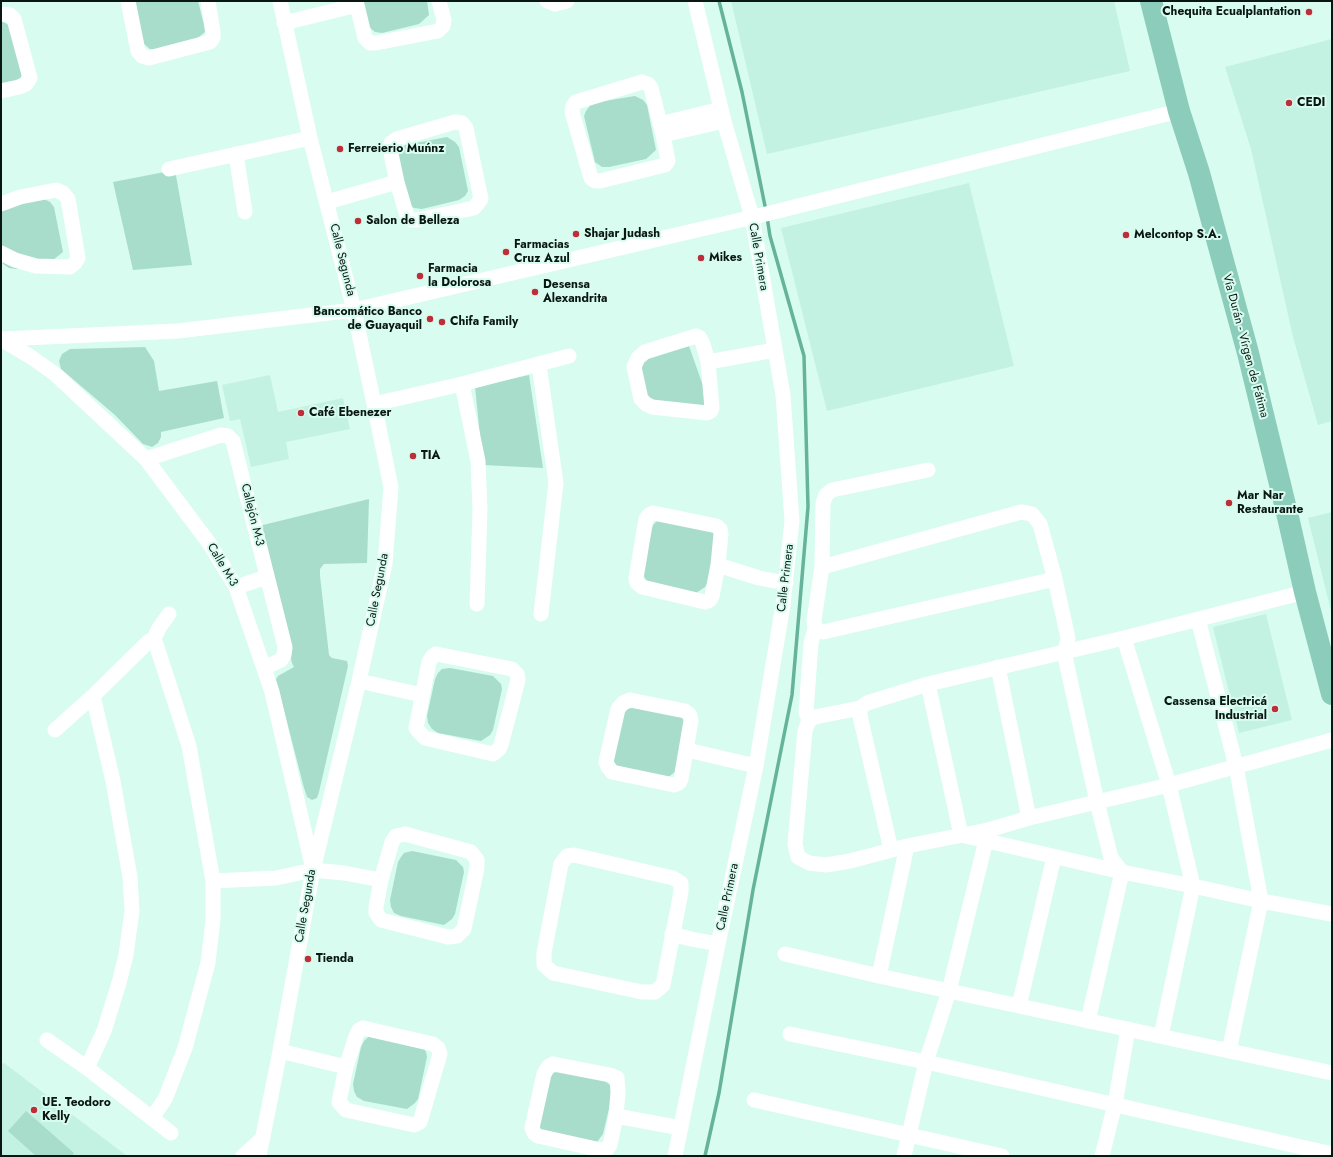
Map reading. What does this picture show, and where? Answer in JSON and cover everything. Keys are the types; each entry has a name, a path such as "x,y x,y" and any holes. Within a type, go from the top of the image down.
{"main road":[{"name":"Vía Durán - Vírgen de Fátima","path":"1152,1 1179,111 1198,173 1249,358 1305,592 1332,694"}],"street":[{"path":"128,1 138,51 142,56 149,58 210,42 213,38 213,32 209,1"},
{"name":"Calle Segunda","path":"259,1156 313,870 359,681 385,564 391,488 354,310 310,138 280,1"},
{"path":"284,23 356,3 365,38 370,42 376,43 438,31 443,26 444,20 439,1"},
{"path":"547,1 555,4 567,1"},
{"name":"Calle Primera","path":"675,1156 756,766 783,605 792,521 783,395 752,217 722,115 695,1"},
{"path":"1,14 10,14 14,19 30,78 26,84 20,87 1,92"},
{"path":"642,82 648,84 651,88 662,129 668,156 668,161 665,165 595,181 591,178 572,112 573,106 576,102 642,82"},
{"path":"1,339 178,330 354,310 752,217 1179,111"},
{"path":"662,129 722,115"},
{"path":"455,122 462,124 466,128 481,200 474,208 412,220 407,216 397,182 390,149 391,143 397,139 455,122"},
{"path":"169,169 310,138"},
{"path":"236,154 245,212"},
{"path":"327,202 397,182"},
{"path":"1,204 20,197 56,190 63,193 68,199 78,258 70,267 36,266 15,260 1,253"},
{"path":"696,336 700,338 703,344 708,362 711,411 707,413 652,407 641,399 634,367 638,358 645,352 696,336"},
{"name":"Calle M-3","path":"1,339 55,374 146,459 209,543 236,587 272,692 313,870"},
{"path":"708,362 774,350"},
{"path":"374,404 462,384 569,356"},
{"path":"539,365 556,483 541,614"},
{"path":"462,384 478,461 480,510 477,604"},
{"name":"Callejón M-3","path":"146,459 221,435 228,436 233,441 285,647 284,655 281,660 264,668"},
{"path":"928,470 832,490 826,495 823,503 822,567 814,620 815,629 811,643 806,705 806,712 809,720 805,731 794,844 798,857 809,863 826,866 907,846 961,835 987,835 1054,857 1261,901 1332,914"},
{"path":"822,567 1021,512 1032,514 1040,524 1055,579 1068,638 1064,652 1111,858 1122,872"},
{"path":"653,513 717,526 721,534 718,565 712,596 710,600 705,602 642,587 637,583 636,578 646,519 653,513"},
{"path":"718,565 759,578 786,583"},
{"path":"236,587 267,577"},
{"path":"815,629 822,632 1055,579"},
{"path":"809,720 815,717 860,708 867,704 928,684 1124,638 1305,592"},
{"path":"153,641 159,628 169,614"},
{"path":"1198,619 1236,766 1261,901 1229,1051"},
{"path":"1124,638 1169,785 1193,886 1161,1036"},
{"path":"55,730 93,696 148,641 153,641"},
{"path":"152,1118 165,1099 185,1048 208,963 213,920 214,881 189,746 156,644 153,641"},
{"path":"436,654 512,670 517,674 518,680 501,745 493,754 425,738 416,728 422,695 429,662 436,654"},
{"path":"998,667 1029,818"},
{"path":"359,681 422,695"},
{"path":"928,684 961,835"},
{"path":"87,1068 104,1031 119,983 126,954 132,911 130,877 113,781 93,696"},
{"path":"630,700 686,711 690,715 691,721 687,750 681,779 679,783 674,785 612,772 606,762 618,709 623,703 630,700"},
{"path":"860,708 860,716 891,850"},
{"path":"987,835 1029,818 1169,785 1332,740"},
{"path":"687,750 756,766"},
{"path":"405,834 471,852 477,860 477,868 464,929 457,936 448,936 381,920 376,913 376,907 381,880 392,842 396,836 405,834"},
{"path":"904,1156 926,1062 948,991 987,835"},
{"path":"879,976 907,846"},
{"path":"574,855 665,876 673,878 681,883 681,892 672,934 663,985 655,992 642,992 553,973 544,965 544,953 561,864 566,856 574,855"},
{"path":"1019,1006 1054,857"},
{"path":"214,881 276,878 313,870 344,873 381,880"},
{"path":"1088,1021 1122,872"},
{"path":"672,934 718,944"},
{"path":"785,954 879,976 1332,1073"},
{"path":"363,1028 433,1044 438,1048 440,1054 422,1118 420,1122 414,1125 346,1110 339,1102 346,1067 356,1036 359,1030 363,1028"},
{"path":"1102,1156 1115,1104 1128,1029"},
{"path":"790,1034 926,1062 1332,1154"},
{"path":"47,1040 87,1068 171,1134"},
{"path":"280,1051 346,1067"},
{"path":"553,1064 617,1078 618,1092 616,1116 610,1145 607,1149 601,1150 538,1136 534,1133 532,1128 544,1074 548,1067 553,1064"},
{"path":"754,1100 1002,1156"},
{"path":"616,1116 681,1128"},
{"path":"243,1156 263,1138"}],"shaded area":[{"path":"133,1 198,1 205,32 195,40 158,49 150,49 144,44"},
{"path":"362,1 427,1 429,15 419,24 382,33 375,32 369,27"},
{"path":"731,1 1114,1 1130,71 767,154"},
{"path":"1,21 9,25 22,75 19,80 1,87"},
{"path":"1332,39 1332,421 1318,425 1293,337 1251,149 1225,67"},
{"path":"635,96 643,100 647,105 656,150 646,159 609,167 602,167 595,162 584,116 586,111 592,103"},
{"path":"447,137 455,142 459,147 468,191 465,196 459,200 422,209 414,208 408,204 396,158 405,145"},
{"path":"175,170 192,265 133,270 113,182"},
{"path":"969,183 1014,366 827,411 781,228"},
{"path":"42,198 50,202 54,207 63,252 53,260 16,269 9,268 3,264 1,258 1,205"},
{"path":"689,346 707,397 702,408 647,402 639,375 643,359"},
{"path":"145,347 154,361 159,391 217,381 224,418 161,432 161,437 158,443 152,447 143,444 115,415 61,369 59,361 62,354 70,349"},
{"path":"270,375 278,412 343,398 350,429 286,442 289,459 251,467 240,419 230,421 222,385"},
{"path":"529,375 543,468 483,465 475,387"},
{"path":"369,499 367,563 324,564 320,569 329,655 332,658 347,661 348,666 319,792 317,798 312,800 307,797 304,788 276,679 278,676 294,667 261,529 263,525"},
{"path":"1332,512 1332,615 1308,518"},
{"path":"657,521 712,531 716,536 708,582 705,587 696,593 647,581 643,575 650,531"},
{"path":"1266,614 1292,720 1239,733 1213,627"},
{"path":"450,668 493,676 501,684 502,689 493,730 490,735 481,741 438,733 432,729 428,723 427,716 435,679 442,669"},
{"path":"628,706 679,713 686,721 675,772 667,778 617,766 613,760 621,716"},
{"path":"412,851 456,860 463,867 464,872 455,914 452,919 444,925 401,916 394,913 391,907 390,900 398,862 404,853"},
{"path":"375,1036 423,1047 426,1052 427,1057 418,1099 407,1109 364,1101 357,1097 354,1091 353,1084 361,1047 368,1037"},
{"name":"UE. Teodoro Kelly","path":"4,1063 127,1156 1,1156 1,1064"},
{"path":"560,1071 604,1080 612,1087 613,1092 603,1134 597,1142 542,1133 539,1127 546,1082 553,1073"},
{"path":"26,1111 74,1153 72,1156 36,1156 8,1131"}],"waterway":[{"path":"719,1 742,92 766,211"},
{"path":"705,1156 719,1093 753,890 792,695 808,507 804,356 770,236 767,217"}],"place":[{"name":"Chequita Ecualplantation","path":"1309,12"},
{"name":"CEDI","path":"1289,103"},
{"name":"Ferreierio Muńnz","path":"340,149"},
{"name":"Salon de Belleza","path":"358,221"},
{"name":"Shajar Judash","path":"576,234"},
{"name":"Melcontop S.A.","path":"1126,235"},
{"name":"Farmacias Cruz Azul","path":"506,252"},
{"name":"Mikes","path":"701,258"},
{"name":"Farmacia la Dolorosa","path":"420,276"},
{"name":"Desensa Alexandrita","path":"535,292"},
{"name":"Bancomático Banco de Guayaquil","path":"430,319"},
{"name":"Chifa Family","path":"442,322"},
{"name":"Café Ebenezer","path":"301,413"},
{"name":"TIA","path":"413,456"},
{"name":"Mar Nar Restaurante","path":"1229,503"},
{"name":"Cassensa Electricá Industrial","path":"1275,709"},
{"name":"Tienda","path":"308,959"},
{"name":"UE. Teodoro Kelly","path":"34,1110"}]}
